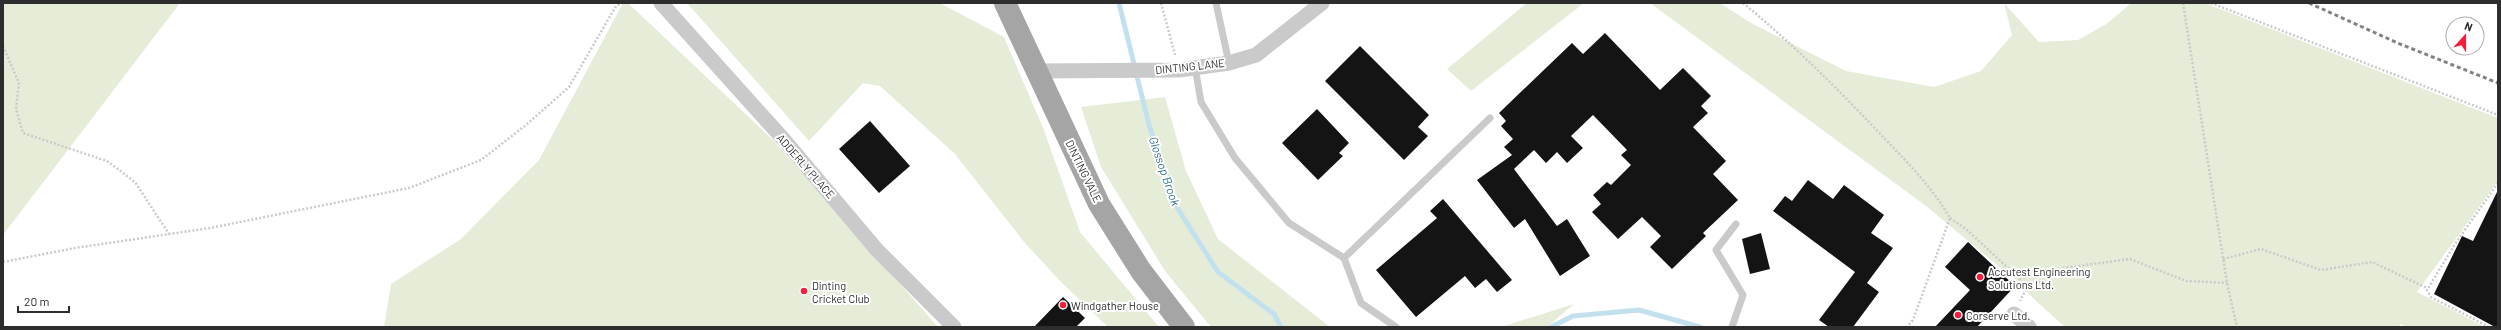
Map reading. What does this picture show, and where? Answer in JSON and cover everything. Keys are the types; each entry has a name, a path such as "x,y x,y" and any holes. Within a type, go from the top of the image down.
{"main road":[{"name":"DINTING VALE","path":"1005,3 1099,204 1140,271 1184,327"}],"street":[{"name":"ADDERLY PLACE","path":"661,3 785,141 877,250 954,327"},
{"name":"DINTING LANE","path":"1038,71 1179,70 1229,63 1256,55 1322,3"},
{"path":"2014,314 2029,327"}],"lane":[{"path":"1216,3 1229,63"},
{"path":"1195,67 1201,102 1235,158 1289,223 1344,258 1361,302 1396,327"},
{"path":"1344,258 1490,118"},
{"path":"1732,327 1743,295 1716,250 1736,224"}],"path":[{"path":"3,262 75,248 169,234 409,188 481,160 526,125 569,87 616,6 622,3"},
{"path":"1161,3 1179,70"},
{"path":"1743,3 1788,41 1856,106 1935,193 1950,218 1968,230 2021,280 2025,291"},
{"path":"2183,3 2223,259 2237,327"},
{"path":"2212,3 2498,115"},
{"path":"3,46 19,83 16,109 23,133 107,161 135,182 169,234"},
{"path":"2427,288 2498,183"},
{"path":"1907,327 1913,320 1950,218"},
{"path":"2223,259 2261,249 2321,270 2372,262 2427,288 2431,297 2489,327"},
{"path":"2014,314 2025,291 2063,268 2130,259 2186,281 2227,283"}],"green space":[{"path":"3,3 180,3 3,235"},
{"path":"623,3 628,3 774,141 938,327 384,327 391,284 461,239 539,160"},
{"path":"687,3 940,3 1004,37 1044,130 1080,232 1159,327 1108,327 1060,281 1024,242 955,154 880,86 863,83 809,141"},
{"path":"1527,3 1584,3 1471,91 1447,69"},
{"path":"1650,3 1720,3 1751,23 1846,71 1934,87 1981,71 2012,35 2004,3 2039,42 2078,40 2108,23 2131,3 2205,3 2498,118 2498,181 2417,292 2485,327 2406,327 2401,324 2399,327 2065,327 2015,280 1926,206"},
{"path":"1165,97 1186,171 1218,239 1330,327 1211,327 1165,271 1101,167 1081,107"},
{"path":"1574,304 1547,327 1501,327"}],"building":[{"path":"1605,33 1660,90 1683,68 1711,96 1701,106 1708,113 1693,127 1726,161 1713,174 1738,200 1703,233 1706,236 1672,269 1650,247 1661,236 1642,217 1618,239 1592,212 1601,204 1593,195 1607,182 1611,185 1631,165 1621,155 1627,150 1593,115 1571,136 1583,148 1567,163 1557,152 1546,163 1534,150 1514,169 1557,226 1567,219 1590,256 1560,276 1525,219 1514,228 1477,180 1512,155 1504,147 1513,139 1501,126 1506,121 1499,113 1572,43 1583,54"},
{"path":"1360,46 1429,115 1418,127 1428,136 1404,160 1325,81"},
{"path":"1317,109 1349,143 1339,153 1343,156 1318,180 1282,143"},
{"path":"870,121 910,166 879,193 839,149"},
{"path":"1808,180 1833,199 1844,185 1884,215 1871,233 1893,248 1867,283 1879,292 1853,327 1829,327 1819,320 1855,272 1773,211 1785,196 1792,201"},
{"path":"2498,190 2498,327 2495,327 2434,294 2462,236 2473,241"},
{"path":"1443,199 1512,280 1497,292 1486,279 1475,288 1465,276 1416,317 1376,270 1437,218 1430,211"},
{"path":"1761,233 1770,269 1750,274 1742,239"},
{"name":"Accutest Engineering Solutions Ltd.","path":"1968,242 2015,286 1977,327 1935,327 1970,290 1945,267"},
{"name":"Windgather House","path":"1063,297 1085,318 1076,327 1034,327"}],"waterway":[{"name":"Glossop Brook","path":"1119,3 1149,125 1178,209 1218,272 1274,314 1281,327"},
{"name":"Glossop Brook","path":"1551,327 1573,316 1639,310 1700,327"}],"railway":[{"path":"2309,3 2400,44 2498,83"}],"place":[{"name":"Accutest Engineering Solutions Ltd.","path":"1980,277"},
{"name":"Dinting Cricket Club","path":"804,291"},
{"name":"Windgather House","path":"1063,305"},
{"name":"Corserve Ltd.","path":"1958,315"}]}
